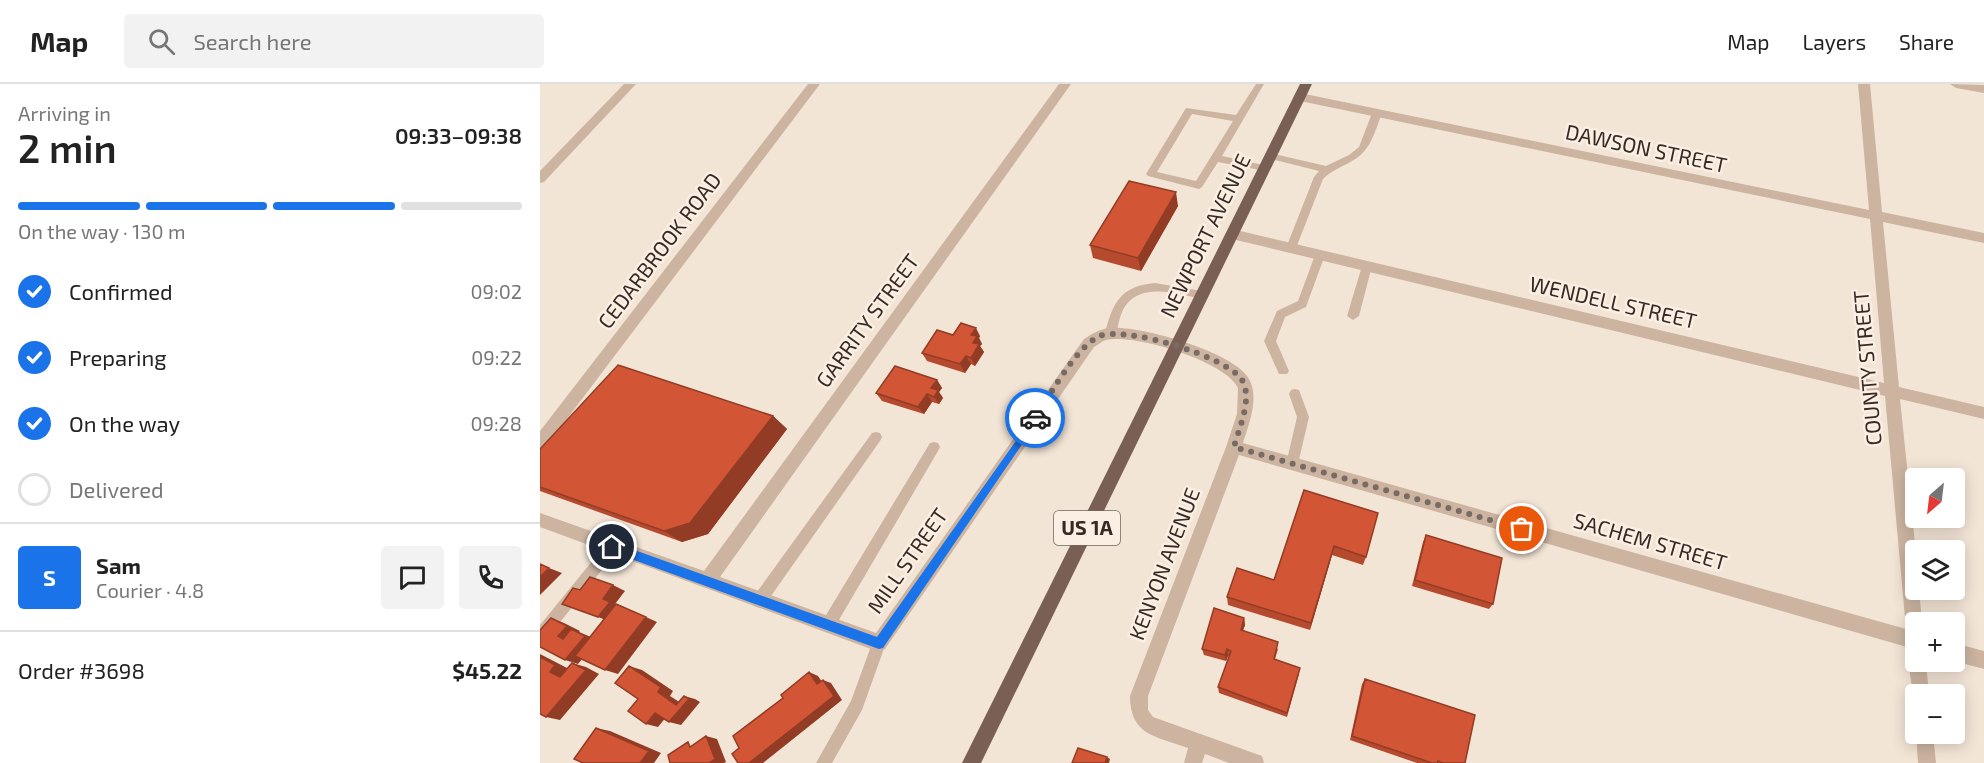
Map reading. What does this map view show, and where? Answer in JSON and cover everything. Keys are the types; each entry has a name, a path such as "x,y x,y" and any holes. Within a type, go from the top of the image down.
{"main road":[{"name":"NEWPORT AVENUE","path":"971,763 1306,84"}],"street":[{"path":"540,179 630,84"},
{"name":"CEDARBROOK ROAD","path":"540,443 814,84"},
{"name":"GARRITY STREET","path":"706,582 1065,84"},
{"name":"COUNTY STREET","path":"1864,84 1912,612"},
{"path":"1956,84 1984,89"},
{"name":"DAWSON STREET","path":"1300,97 1984,238"},
{"name":"WENDELL STREET","path":"1232,234 1984,413"},
{"path":"1111,333 1175,347"},
{"name":"MILL STREET","path":"540,520 879,644 1079,354 1089,343 1111,333"},
{"name":"KENYON AVENUE","path":"1175,347 1214,359 1242,380 1246,393 1245,409 1234,447 1139,696 1139,713 1147,724 1255,763"},
{"name":"SACHEM STREET","path":"1234,447 1905,638"},
{"path":"1965,655 1984,660"},
{"path":"1193,763 1198,744"},
{"path":"1925,744 1927,763"}],"lane":[{"path":"1239,119 1189,110 1151,174 1199,185 1216,158 1260,84"},
{"path":"1216,158 1325,169 1349,159 1362,149 1377,113"},
{"path":"1291,248 1319,177 1325,169"},
{"path":"1283,371 1270,341 1281,314 1302,304 1320,255"},
{"path":"1353,316 1367,266"},
{"path":"1111,333 1114,312 1125,296 1138,288 1163,286 1202,295"},
{"path":"1292,464 1303,417 1295,394"},
{"path":"759,601 876,437"},
{"path":"828,625 934,447"},
{"path":"540,636 612,547"},
{"path":"824,763 857,705 879,644"}],"building":[{"path":"1129,181 1176,192 1138,258 1090,245"},
{"path":"961,323 976,328 971,335 977,336 973,343 979,344 971,358 966,356 960,364 922,353 937,330 953,335"},
{"path":"618,365 773,416 690,523 664,531 540,487 540,449"},
{"path":"895,366 937,380 931,388 938,390 934,397 927,394 918,407 876,393"},
{"path":"1304,490 1378,513 1366,557 1334,546 1311,623 1227,597 1237,568 1274,580"},
{"path":"1426,535 1502,558 1493,604 1415,580"},
{"path":"540,564 549,568 540,577"},
{"path":"590,577 613,585 603,599 610,602 598,617 562,604 573,588 580,590"},
{"path":"616,604 646,617 605,670 575,656"},
{"path":"1214,608 1244,618 1241,630 1278,642 1274,659 1300,668 1287,713 1218,687 1231,651 1227,649 1225,655 1202,649"},
{"path":"551,618 567,626 558,636 563,639 571,629 585,636 565,660 540,647 540,630"},
{"path":"540,657 555,665 550,672 560,677 572,663 586,670 546,717 540,714"},
{"path":"629,666 661,687 658,692 676,705 684,696 689,699 669,722 655,713 646,724 628,711 638,699 615,683"},
{"path":"809,672 817,684 823,680 834,696 749,763 738,763 732,754 739,748 733,736 783,698 781,695"},
{"path":"1365,679 1475,715 1465,763 1438,761 1432,763 1352,736"},
{"path":"596,728 649,751 640,763 583,763 574,759"},
{"path":"706,736 715,759 709,763 670,763 668,755 688,742 690,747"},
{"path":"1078,748 1107,757 1105,763 1072,763"}],"way so far":[{"path":"1035,418 1079,354 1099,336 1111,333 1151,340 1214,359 1242,380 1246,393 1245,409 1234,447 1522,529"}],"route":[{"path":"612,547 879,644 1035,418"}]}
